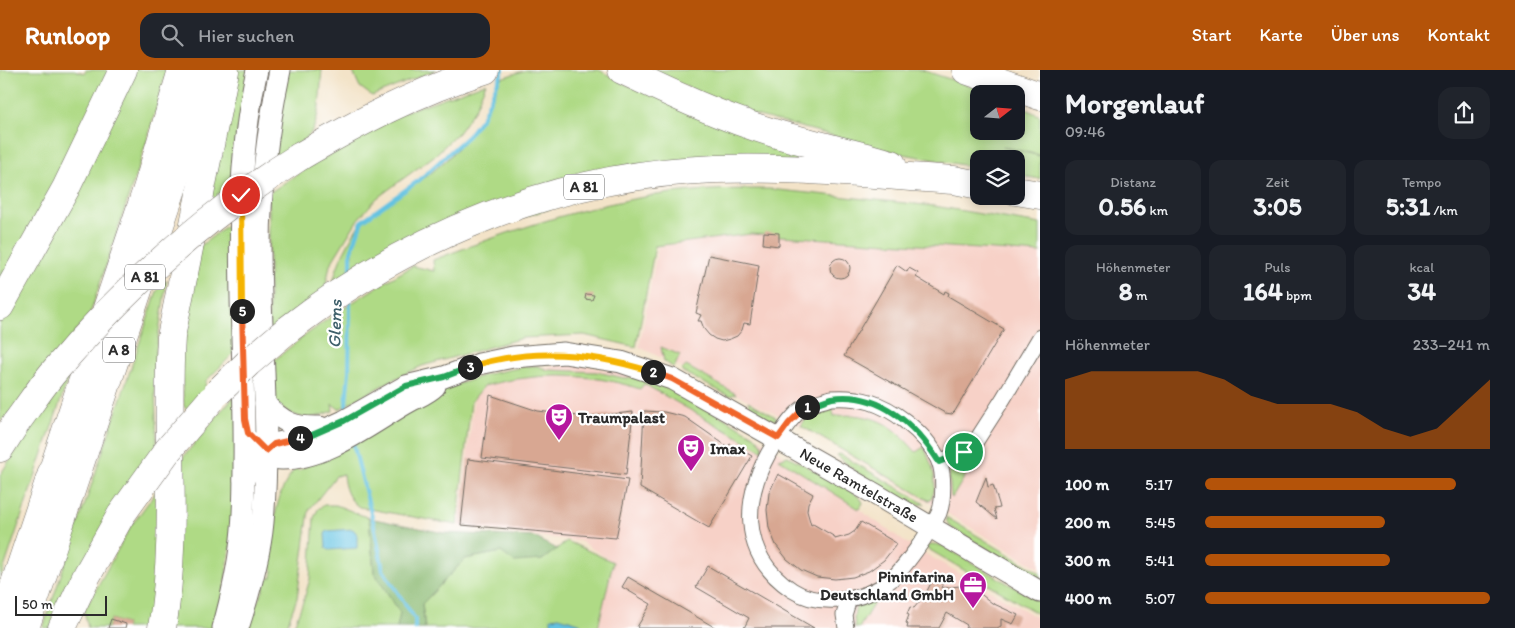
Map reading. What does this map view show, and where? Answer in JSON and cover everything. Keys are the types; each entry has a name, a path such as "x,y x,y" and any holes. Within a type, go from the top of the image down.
{"highway":[{"path":"0,306 66,188 123,70"},
{"name":"A 8","path":"0,628 148,186 182,70"},
{"name":"A 8","path":"25,628 174,186 208,70"},
{"path":"162,628 167,592 170,535 169,386 171,337 225,70"},
{"name":"A 81","path":"622,70 710,110 778,134 966,183"},
{"path":"966,70 1040,96"},
{"path":"1004,70 1040,90"},
{"name":"A 81","path":"0,448 51,376 94,326 136,284 208,221 299,157 373,115 474,73"},
{"name":"A 81","path":"62,628 87,575 121,515 168,450 215,396 248,363 294,325 344,289 406,253 461,227 514,207 614,180 649,175 715,169 772,168 966,183"},
{"path":"1025,192 1040,195"}],"main road":[{"path":"224,628 241,541 245,419 241,195 246,135 257,70"},
{"path":"263,524 266,451 261,290 261,204 265,156 280,70"},
{"name":"Neue Ramtelstraße","path":"331,436 312,435 274,444 266,451 270,455 281,459 297,457 364,419 406,386 444,377 479,364 513,357 545,354 564,354 621,362 672,379 778,438 1040,592"},
{"path":"265,404 272,412 292,425 331,436"},
{"path":"245,419 248,433 266,451"},
{"path":"244,479 253,462 266,451"},
{"path":"238,628 250,586 263,524 274,489 287,467 297,457"}],"street":[{"path":"939,462 964,452 976,441 1040,337"},
{"path":"831,398 866,400 883,406 914,428 929,445 939,462 943,490 939,512 913,554 887,583 849,599 819,600 801,596 786,586 768,568 757,551 752,535 751,496 767,455 789,423 804,408 831,398"},
{"path":"846,628 844,615 849,599"}],"shaded area":[{"path":"751,234 1040,253 1040,569 801,426 639,347 658,247"},
{"path":"580,364 651,380 763,441 905,542 1040,619 1040,628 593,628 613,562 580,541 459,527 476,381 522,369"}],"green space":[{"path":"0,70 74,70 84,73 86,70 115,70 0,291"},
{"path":"134,70 167,70 147,141 90,314 7,416 0,421 0,321 53,226"},
{"path":"232,70 254,70 238,184 202,210"},
{"path":"288,70 322,70 317,115 312,132 307,137 271,161"},
{"path":"352,70 436,70 372,96 360,87"},
{"path":"526,70 599,70 627,85 868,165 708,159 352,271 352,259 357,234 365,219 425,178 452,154 485,112 501,78"},
{"path":"647,70 922,70 970,86 970,140 1025,140 1025,108 1040,116 1040,155 1025,152 1025,150 1003,147 1015,150 970,150 970,166 898,153 748,113"},
{"path":"486,83 475,109 458,133 434,156 377,198 358,219 330,265 325,289 269,331 269,193 305,169 404,112"},
{"path":"1025,152 1040,156 1040,179 1025,176"},
{"path":"769,189 934,206 1040,224 1040,253 751,234 655,246 636,347 584,335 522,338 422,366 339,409 332,404 333,411 316,417 297,416 275,404 272,362 340,311 413,266 434,271 433,260 532,225 607,204 684,192"},
{"path":"235,219 236,351 206,381 204,393 188,409 184,407 180,357 194,251"},
{"path":"361,221 350,252 349,273 333,284 340,259"},
{"path":"167,280 154,363 157,445 51,628 43,628 157,291"},
{"path":"661,347 680,355 674,368 664,361"},
{"path":"528,366 538,366 548,370 597,372 624,378 643,377 665,385 754,435 762,444 763,451 644,384 640,389 598,379 554,376 515,379 484,386 471,402 457,525 359,507 347,493 343,474 336,476 309,510 297,598 286,628 244,628 263,591 266,580 272,577 273,570 269,565 275,514 278,501 288,478 296,468 299,471 313,461 435,392 488,374"},
{"path":"686,366 736,394 729,396 681,371"},
{"path":"70,373 0,580 0,475 26,431"},
{"path":"238,393 241,477 218,628 168,628 176,466"},
{"path":"748,401 779,419 770,420 760,416 752,409"},
{"path":"832,406 834,416 848,415 870,418 889,427 916,452 924,447 935,480 935,487 930,501 801,426 810,415 818,410"},
{"path":"840,454 925,504 912,505 856,472 837,455"},
{"path":"974,454 976,458 952,498 949,472 954,466"},
{"path":"788,456 854,493 863,503 859,509 779,459"},
{"path":"159,488 159,543 152,628 125,628 126,624 111,619 108,628 88,628 84,611 133,522"},
{"path":"324,505 336,505 369,518 374,572 401,613 397,628 293,628 310,579 314,518 318,509"},
{"path":"946,517 1040,573 1040,580 952,528 947,522"},
{"path":"369,518 444,533 534,537 557,549 542,560 514,562 501,552 465,559 422,604 425,628 397,628 400,613 374,572"},
{"path":"567,541 613,562 598,628 425,628 422,604 465,559 501,552 542,560"},
{"path":"935,544 943,546 1040,602 1040,615 925,547"},
{"path":"880,593 859,628 855,628 856,606 867,598"}],"water":[{"path":"353,529 357,534 357,548 329,550 326,548 325,534 327,531"},
{"path":"559,617 579,623 586,628 554,628 551,618"}],"building":[{"path":"764,232 779,233 779,246 763,244"},
{"path":"709,255 759,265 750,324 744,323 742,330 737,336 722,341 709,335 701,321 698,321 701,315 696,313"},
{"path":"840,258 847,261 850,268 847,275 840,278 833,275 830,268 833,261"},
{"path":"897,265 907,272 909,268 918,273 916,277 944,294 945,291 949,293 948,296 1004,329 952,414 945,413 844,356"},
{"path":"586,294 594,295 592,300 585,299"},
{"path":"490,395 538,411 586,417 633,412 626,475 482,458"},
{"name":"Imax","path":"644,411 664,412 685,417 728,447 730,444 752,456 709,528 640,488"},
{"path":"468,459 628,480 616,538 461,525"},
{"path":"778,474 813,494 808,503 807,511 811,525 813,524 835,537 835,539 849,535 855,531 861,522 896,543 895,546 884,560 869,571 853,577 835,579 817,577 801,570 787,559 776,545 769,528 767,510 769,493"},
{"path":"986,477 988,487 993,485 999,504 1000,508 994,509 997,519 976,502"},
{"path":"708,566 814,628 744,628 749,618 696,587"},
{"path":"628,577 716,628 638,628 651,604 622,587"},
{"path":"934,577 943,582 941,588 960,586 972,589 974,585 980,589 978,592 992,603 1018,615 1013,624 1001,619 1001,626 997,628 965,628 967,625 947,613 939,628 907,628 908,624 906,623 909,615 907,614 910,607 914,608 925,595"},
{"path":"111,619 126,624 125,628 108,628"}],"waterway":[{"name":"Glems","path":"351,275 351,252 362,221 418,181 468,136 483,116 503,70"},
{"name":"Glems","path":"347,412 350,299"},
{"name":"Glems","path":"353,443 374,525 383,570 415,619 415,628"}],"place":[{"name":"Traumpalast","path":"559,441"},
{"name":"Imax","path":"691,472"},
{"name":"Pininfarina Deutschland GmbH","path":"973,609"}],"route":[{"path":"241,195 245,419 248,433 266,451 274,444 312,435 344,421 406,386 444,377 488,362 513,357 564,354 621,362 658,373 689,388 778,438 789,423 804,408 831,398 841,398 866,400 883,406 914,428 929,445 939,462 964,452"}]}
